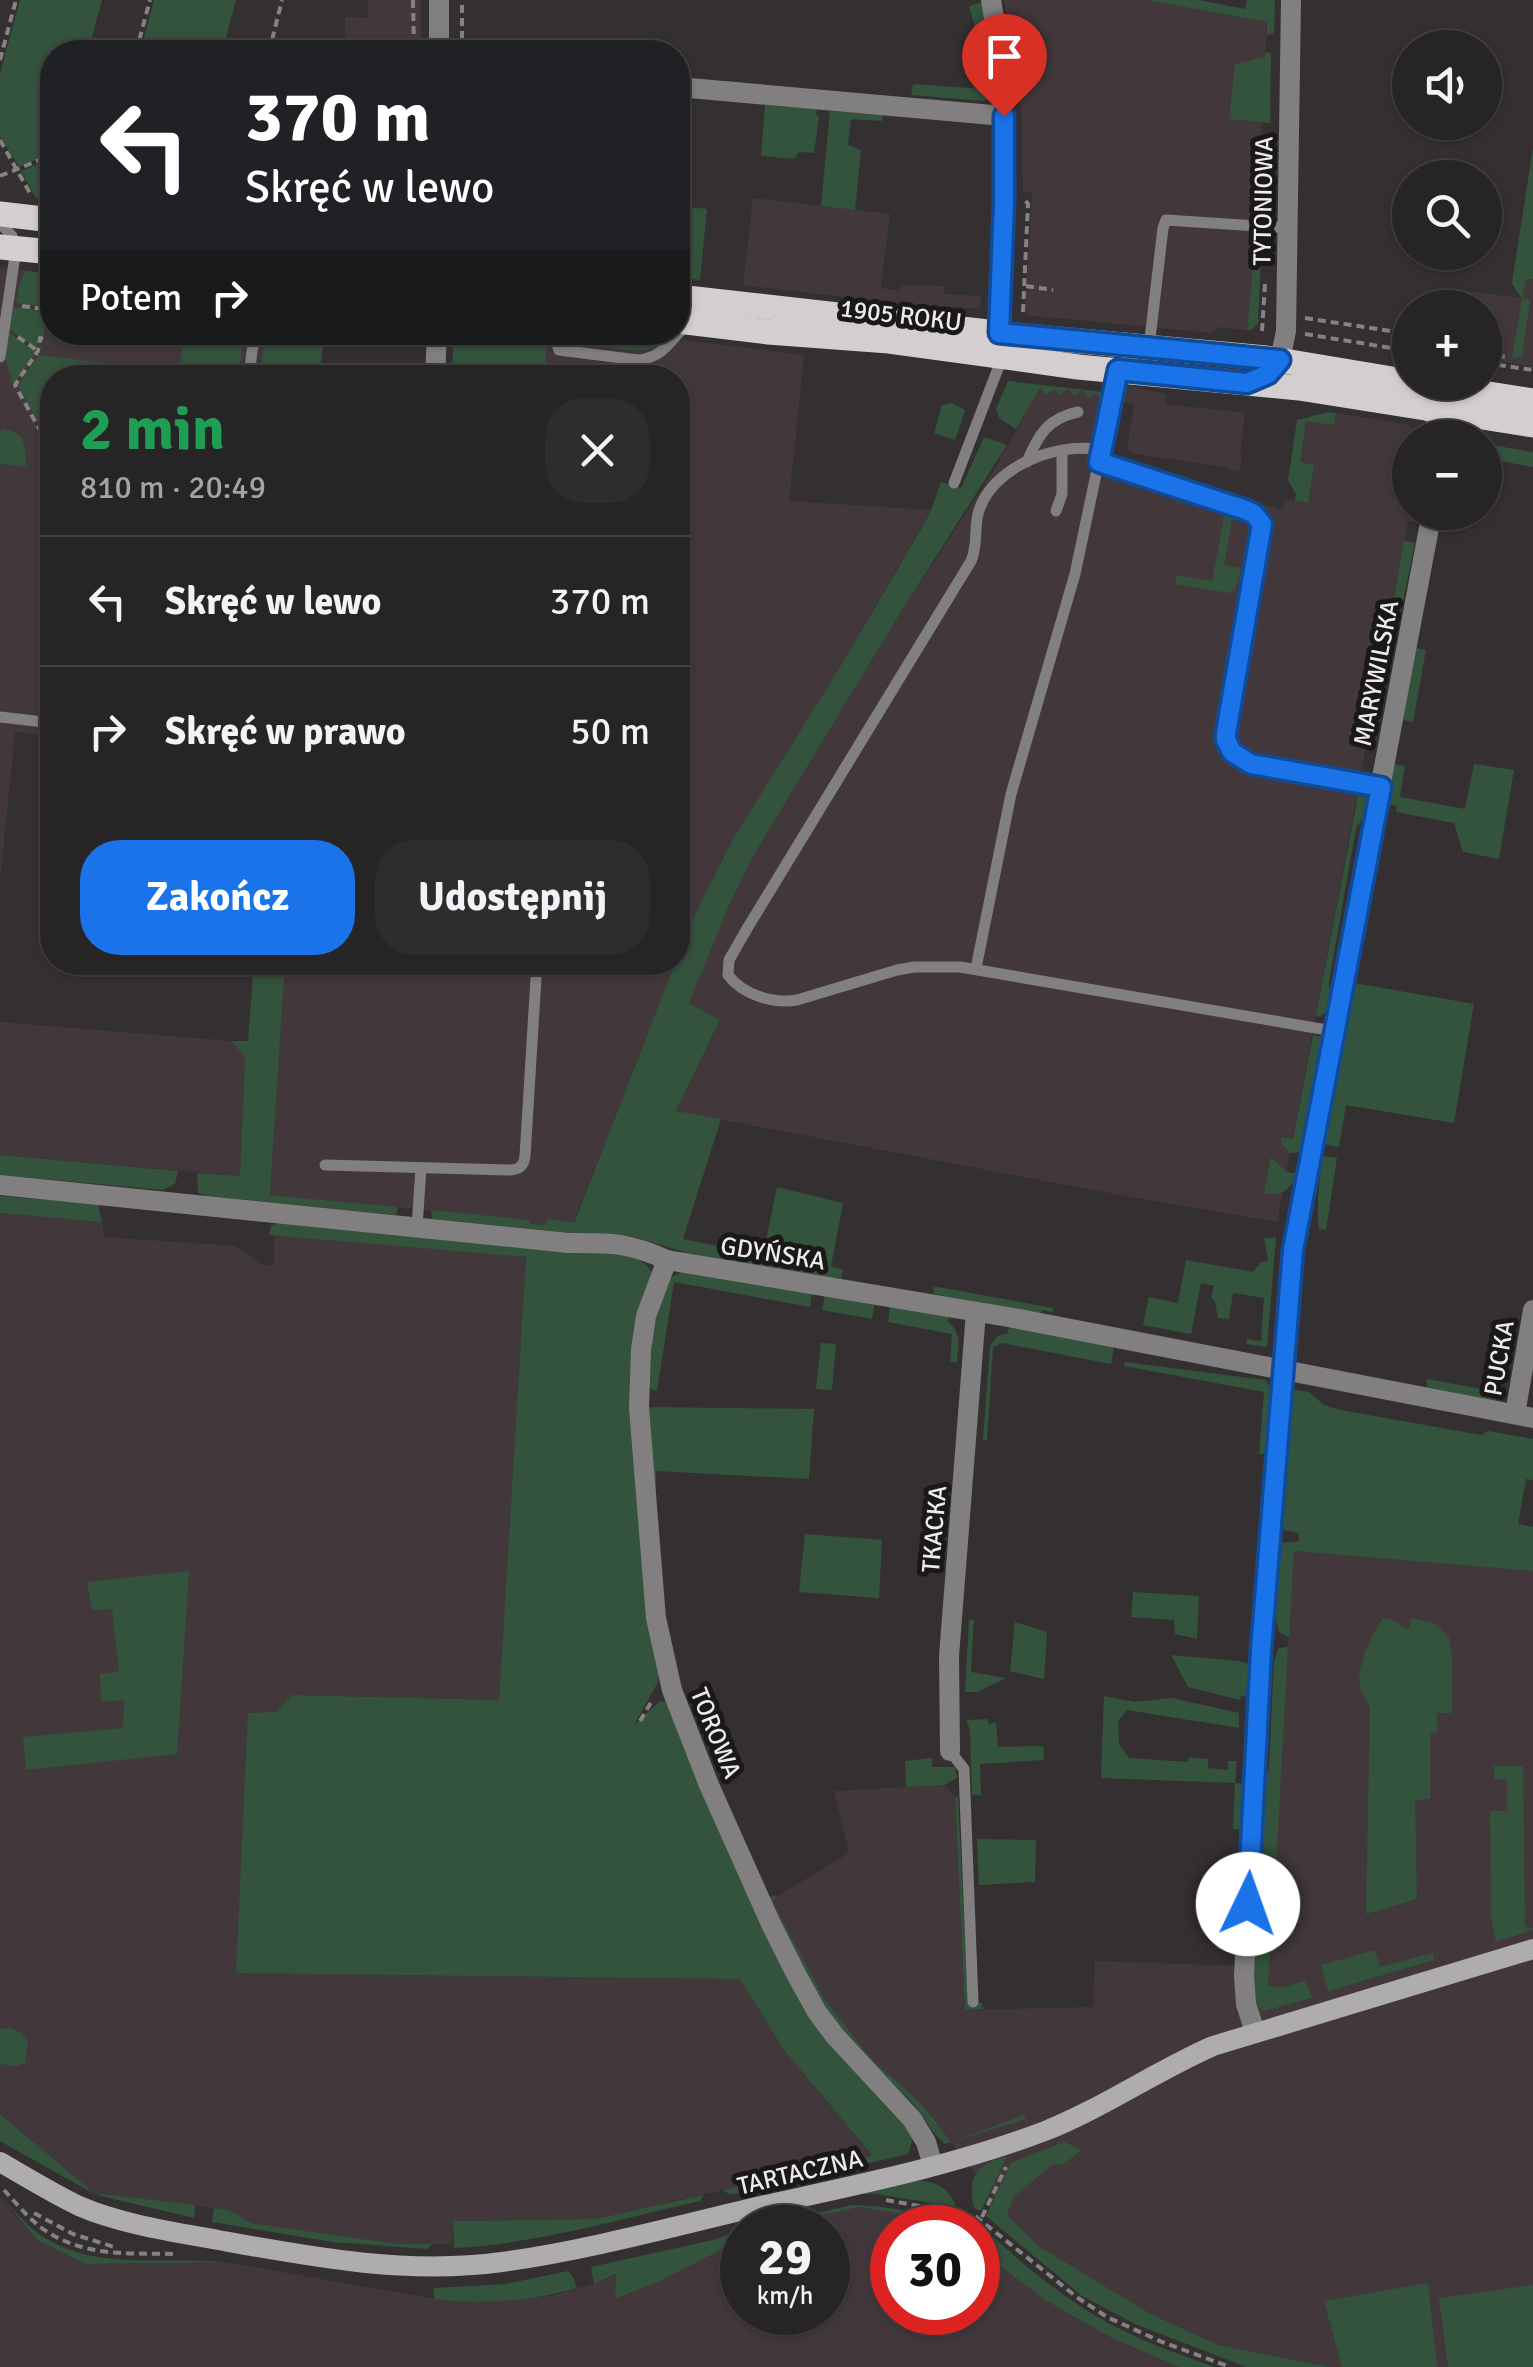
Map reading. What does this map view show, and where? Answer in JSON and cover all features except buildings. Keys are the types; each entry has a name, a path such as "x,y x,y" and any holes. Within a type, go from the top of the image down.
{"main road":[{"path":"8,248 40,251"},
{"name":"1905 ROKU","path":"690,299 1001,346 1118,370 1312,390 1533,425"},
{"name":"1905 ROKU","path":"690,323 889,342 1158,348 1280,360 1392,379"},
{"name":"1905 ROKU","path":"1502,396 1533,401"}],"street":[{"path":"439,0 439,40"},
{"path":"991,0 1000,46 1004,116 1001,346"},
{"name":"TYTONIOWA","path":"1280,360 1293,324 1288,228 1291,0"},
{"path":"690,88 1004,116"},
{"path":"1247,383 1268,374 1280,360"},
{"path":"1426,408 1435,420"},
{"path":"1458,420 1469,414"},
{"name":"MARYWILSKA","path":"1255,2032 1246,2004 1244,1976 1261,1650 1296,1229 1429,530"},
{"name":"GDYŃSKA","path":"0,1185 621,1244 667,1260 976,1312 1524,1416"},
{"name":"TOROWA","path":"667,1260 646,1316 640,1350 639,1408 656,1618 672,1690 709,1785 796,1974 835,2036 912,2118 921,2131 933,2166"},
{"name":"PUCKA","path":"1524,1416 1533,1310"},
{"name":"TKACKA","path":"950,1751 949,1656 976,1312"},
{"name":"TARTACZNA","path":"0,2162 106,2216 294,2254 424,2266 474,2265 532,2257 987,2151 1050,2129 1213,2046 1533,1949"}],"lane":[{"path":"0,357 8,304 8,248 18,216"},
{"path":"976,968 1011,794 1075,574 1118,370 1130,356 1158,348 1162,228 1166,220 1288,228"},
{"path":"557,345 559,350 644,360 661,353 668,345"},
{"path":"954,484 1001,346"},
{"path":"1028,462 1038,436 1049,423 1078,412"},
{"path":"1333,1031 976,968 914,967 779,1002 736,984 727,971 748,927 971,561 976,549 978,517 998,480 1028,462 1062,452 1087,447 1100,456 1254,514 1262,524 1226,740 1232,752 1251,764 1381,787"},
{"path":"1056,511 1062,494 1062,452"},
{"path":"0,717 40,722"},
{"path":"325,1165 518,1169 524,1161 536,975"},
{"path":"417,1227 421,1168"},
{"path":"950,1751 964,1769 973,2002"}],"path":[{"path":"0,60 16,0"},
{"path":"139,40 150,0"},
{"path":"271,40 282,0"},
{"path":"413,0 414,40"},
{"path":"462,0 462,40"},
{"path":"2,22 10,24"},
{"path":"131,39 135,40"},
{"path":"0,140 18,171 18,216"},
{"path":"0,176 40,161"},
{"path":"1026,286 1052,290"},
{"path":"8,304 40,308"},
{"path":"1293,324 1392,332"},
{"path":"1293,324 1392,347"},
{"path":"4,328 38,351"},
{"path":"40,338 38,351 16,385 40,430"},
{"path":"1502,356 1502,365 1533,370"},
{"path":"987,2205 1010,2158"},
{"path":"34,2213 73,2234 114,2247"},
{"path":"69,2244 73,2234"},
{"path":"1000,2234 1078,2298 1108,2316 1162,2342 1230,2367"}],"shaded area":[{"path":"368,0 421,0 421,40 345,40 345,17 368,18"},
{"path":"1004,0 1146,0 1267,22 1256,239 1247,330 1220,327 1212,333 1025,315 1032,193 1023,192 1021,107"},
{"path":"1533,148 1533,367 1502,362 1502,296 1521,298 1512,283"},
{"path":"753,198 890,214 881,288 900,291 901,285 944,286 944,294 981,296 980,308 911,305 743,285"},
{"path":"0,268 40,272 40,345 323,345 322,365 40,365 40,734 15,732 0,880"},
{"path":"690,341 804,355 789,501 931,510 840,667 734,837 690,924 690,365 545,365 545,345 690,345"},
{"path":"1130,386 1166,394 1166,404 1245,413 1240,472 1127,449 1134,404 1120,402 1123,391"},
{"path":"1040,388 1095,392 1101,399 1089,467 1229,509 1233,496 1283,510 1285,500 1308,503 1299,462 1306,420 1334,424 1336,413 1392,422 1392,530 1407,530 1277,1222 676,1111 720,1021 688,1003 752,858 902,610 994,470"},
{"path":"284,975 670,975 573,1224 548,1219 545,1225 530,1224 528,1220 270,1195"},
{"path":"0,1022 231,1041 245,1057 240,1176 0,1155"},
{"path":"0,1213 102,1222 104,1237 235,1246 264,1266 274,1264 274,1235 526,1257 499,1700 293,1695 236,1972 740,1979 784,2050 873,2156 595,2219 453,2221 452,2244 397,2244 250,2223 229,2210 94,2193 0,2114"},
{"path":"1294,1551 1533,1571 1533,2367 1329,2367 1218,2345 1151,2314 1040,2247 1007,2215 921,2103 860,2045 824,1998 771,1900 849,1853 834,1791 944,1785 955,1797 965,2010 1093,2007 1095,1961 1268,1967"},
{"path":"0,2197 37,2240 86,2264 224,2262 442,2300 550,2296 617,2274 616,2299 720,2250 720,2335 850,2335 850,2209 860,2207 870,2209 870,2335 1000,2335 1000,2266 1045,2300 1110,2337 1179,2367 0,2367"}],"green space":[{"path":"20,0 102,0 91,40 40,40 40,158 19,167 0,136 0,73"},
{"path":"154,0 236,0 225,40 143,40"},
{"path":"1146,0 1198,0 1245,9 1247,0 1275,0 1274,33 1267,35 1267,22"},
{"path":"983,2 993,95 984,101 911,95 913,84 983,89 969,6"},
{"path":"1266,52 1271,53 1270,123 1229,119 1235,64 1265,57"},
{"path":"765,105 817,109 814,153 799,152 794,159 761,156"},
{"path":"830,111 883,115 882,121 851,119 848,145 861,150 855,210 821,206"},
{"path":"1533,148 1533,279 1526,279 1522,298 1530,300 1522,357 1512,358 1522,299 1512,283"},
{"path":"40,163 40,198 36,198 21,171"},
{"path":"690,207 707,209 700,280 690,279"},
{"path":"1256,236 1262,237 1258,323 1247,330"},
{"path":"25,271 40,273 40,306 16,303"},
{"path":"13,307 40,310 37,348 9,329"},
{"path":"9,333 36,352 13,385 5,358"},
{"path":"183,345 242,346 240,365 180,365"},
{"path":"264,345 322,345 321,365 261,365"},
{"path":"453,345 545,345 547,349 545,365 452,365"},
{"path":"581,345 657,345 640,351"},
{"path":"39,355 118,365 40,365 40,426 18,385"},
{"path":"1008,381 1103,392 1101,399 1095,393 1089,398 1082,390 1074,396 1068,389 1060,395 1054,389 1046,395 1040,388 1016,429 999,418 996,409"},
{"path":"951,403 965,410 955,440 934,433 942,405"},
{"path":"1336,413 1334,425 1306,421 1300,462 1314,465 1308,503 1295,501 1296,494 1288,480 1297,420"},
{"path":"3,429 20,437 27,467 0,464"},
{"path":"984,437 1007,445 752,858 689,1003 720,1020 676,1111 721,1119 683,1239 763,1255 777,1187 843,1203 831,1266 843,1270 841,1279 691,1254 631,1236 432,1219 431,1210 529,1220 530,1224 545,1225 548,1219 574,1223 670,975 690,975 690,924 734,837 921,529 941,482 961,488"},
{"path":"1502,447 1533,452 1533,467 1502,461"},
{"path":"1210,504 1242,514 1249,522 1232,520 1224,565 1241,568 1235,590 1229,593 1175,584 1177,575 1212,581 1225,512 1207,508"},
{"path":"1404,540 1415,543 1400,616 1391,617"},
{"path":"1415,648 1426,650 1413,722 1403,720"},
{"path":"1393,764 1405,766 1400,797 1465,809 1474,764 1514,770 1499,859 1463,852 1454,823 1396,812 1397,806 1385,804"},
{"path":"1358,795 1368,798 1364,817 1356,828 1329,982 1328,1011 1319,1017 1316,1015"},
{"path":"253,975 284,975 270,1195 398,1207 396,1215 198,1193 197,1173 240,1176 245,1057 231,1041 248,1041"},
{"path":"1354,983 1474,1004 1454,1123 1346,1105 1339,1147 1323,1144"},
{"path":"1313,1035 1323,1037 1301,1152 1290,1153 1281,1137 1293,1139"},
{"path":"0,1155 178,1171 175,1184 163,1190 0,1175"},
{"path":"1323,1156 1337,1158 1326,1230 1319,1229 1318,1220"},
{"path":"1271,1157 1287,1172 1298,1174 1285,1191 1264,1194"},
{"path":"0,1196 98,1204 102,1222 0,1213"},
{"path":"278,1223 617,1253 638,1259 650,1269 653,1274 635,1325 659,1673 634,1725 660,1701 668,1702 751,1900 904,2123 913,2138 908,2154 730,2195 723,2190 873,2156 784,2050 740,1979 236,1973 248,1713 277,1712 292,1695 499,1700 526,1257 269,1235 271,1226"},
{"path":"1276,1237 1267,1347 1246,1344 1247,1339 1261,1341 1264,1298 1233,1293 1229,1319 1218,1318 1211,1297 1214,1286 1201,1283 1191,1334 1143,1325 1149,1297 1178,1303 1186,1260 1253,1272 1268,1260 1264,1238"},
{"path":"686,1271 812,1292 810,1307 674,1282 657,1391 649,1388 649,1338 668,1282"},
{"path":"933,1286 1053,1308 1053,1312 1042,1310 1040,1314 934,1294"},
{"path":"825,1294 875,1302 872,1319 822,1310"},
{"path":"890,1305 950,1316 947,1321 958,1339 957,1362 950,1362 952,1334 888,1322"},
{"path":"1009,1326 1114,1346 1111,1364 1002,1343 993,1347 987,1440 983,1440 990,1347 996,1337 1008,1333"},
{"path":"821,1343 836,1344 832,1390 816,1389"},
{"path":"1125,1362 1265,1380 1272,1390 1268,1454 1259,1454 1264,1392 1124,1366"},
{"path":"1427,1379 1499,1392 1495,1402 1427,1387"},
{"path":"1309,1392 1324,1405 1341,1410 1481,1435 1488,1431 1533,1439 1533,1480 1526,1479 1518,1524 1533,1527 1533,1571 1294,1551 1289,1638 1279,1632 1275,1616 1277,1543 1299,1541 1299,1533 1279,1529 1290,1393"},
{"path":"648,1407 814,1409 809,1479 656,1471 659,1496 653,1497"},
{"path":"805,1534 882,1540 879,1598 799,1592"},
{"path":"189,1571 177,1754 26,1770 23,1737 123,1728 124,1700 101,1702 100,1674 119,1671 112,1609 92,1610 87,1582"},
{"path":"1133,1592 1199,1596 1197,1639 1175,1634 1174,1620 1131,1617"},
{"path":"1383,1618 1406,1629 1411,1618 1434,1623 1449,1637 1452,1713 1437,1713 1437,1732 1430,1734 1430,1799 1415,1800 1417,1899 1366,1914 1370,1708 1359,1679 1366,1651"},
{"path":"969,1620 974,1620 971,1672 1006,1678 977,1692 965,1692"},
{"path":"1015,1622 1047,1632 1044,1679 1010,1671"},
{"path":"1288,1647 1276,1866 1279,1867 1268,1986 1306,1981 1312,1998 1263,2011 1253,1992 1264,1786 1269,1767 1274,1661 1278,1649"},
{"path":"1171,1655 1252,1665 1250,1697 1241,1696 1240,1700 1188,1687"},
{"path":"1104,1696 1135,1702 1172,1698 1239,1713 1239,1728 1127,1710 1118,1721 1119,1744 1129,1758 1188,1762 1189,1757 1208,1759 1208,1768 1228,1770 1228,1761 1237,1761 1235,1783 1101,1778"},
{"path":"987,1719 989,1724 996,1723 998,1747 1043,1746 1044,1760 980,1764 981,1796 972,1794 970,1730 966,1720"},
{"path":"932,1758 932,1767 955,1767 957,1778 944,1785 906,1787 905,1761"},
{"path":"1494,1766 1523,1766 1525,1925 1533,1928 1496,1942 1491,1917 1490,1811 1507,1811 1507,1780 1494,1779"},
{"path":"1235,1783 1244,1784 1242,1830 1233,1829"},
{"path":"955,1797 968,2003 982,2003 983,2009 965,2010"},
{"path":"977,1839 1036,1840 1035,1882 979,1885"},
{"path":"775,1895 772,1901 824,1998 860,2045 921,2103 951,2142 1024,2115 1026,2119 945,2144 829,2012 770,1898"},
{"path":"1375,1950 1380,1967 1433,1953 1434,1960 1328,1991 1321,1965"},
{"path":"10,2028 28,2041 25,2063 17,2066 0,2064 0,2029"},
{"path":"0,2114 94,2193 195,2205 194,2218 101,2196 89,2191 0,2141"},
{"path":"1064,2142 1082,2150 1062,2165 1053,2164 1013,2197 1007,2215 1040,2247 1151,2314 1218,2345 1329,2367 1246,2367 1135,2324 1082,2296 1000,2228 1000,2205 991,2205 1011,2163"},
{"path":"1007,2156 984,2205 974,2205 973,2180 988,2163"},
{"path":"917,2181 930,2182 950,2195 955,2205 877,2194 861,2194"},
{"path":"0,2195 39,2234 82,2254 129,2260 224,2262 86,2264 37,2240"},
{"path":"703,2195 700,2201 578,2230 454,2248 453,2221 595,2219"},
{"path":"214,2208 229,2210 251,2223 397,2244 432,2244 428,2249 333,2242 212,2222"},
{"path":"720,2238 720,2250 615,2299 616,2274 594,2284 591,2267"},
{"path":"1000,2242 1072,2301 1108,2323 1214,2367 1179,2367 1110,2337 1045,2300 1000,2266"},
{"path":"568,2271 577,2288 488,2302 434,2299 434,2288 506,2284"},
{"path":"1428,2283 1437,2367 1342,2367 1324,2301"},
{"path":"1533,2285 1533,2367 1448,2367 1439,2298"}],"route":[{"path":"1004,116 999,333 1280,360 1274,370 1247,383 1118,370 1099,462 1246,510 1262,524 1226,733 1232,752 1251,764 1381,787 1293,1250 1261,1650 1248,1904"}]}
